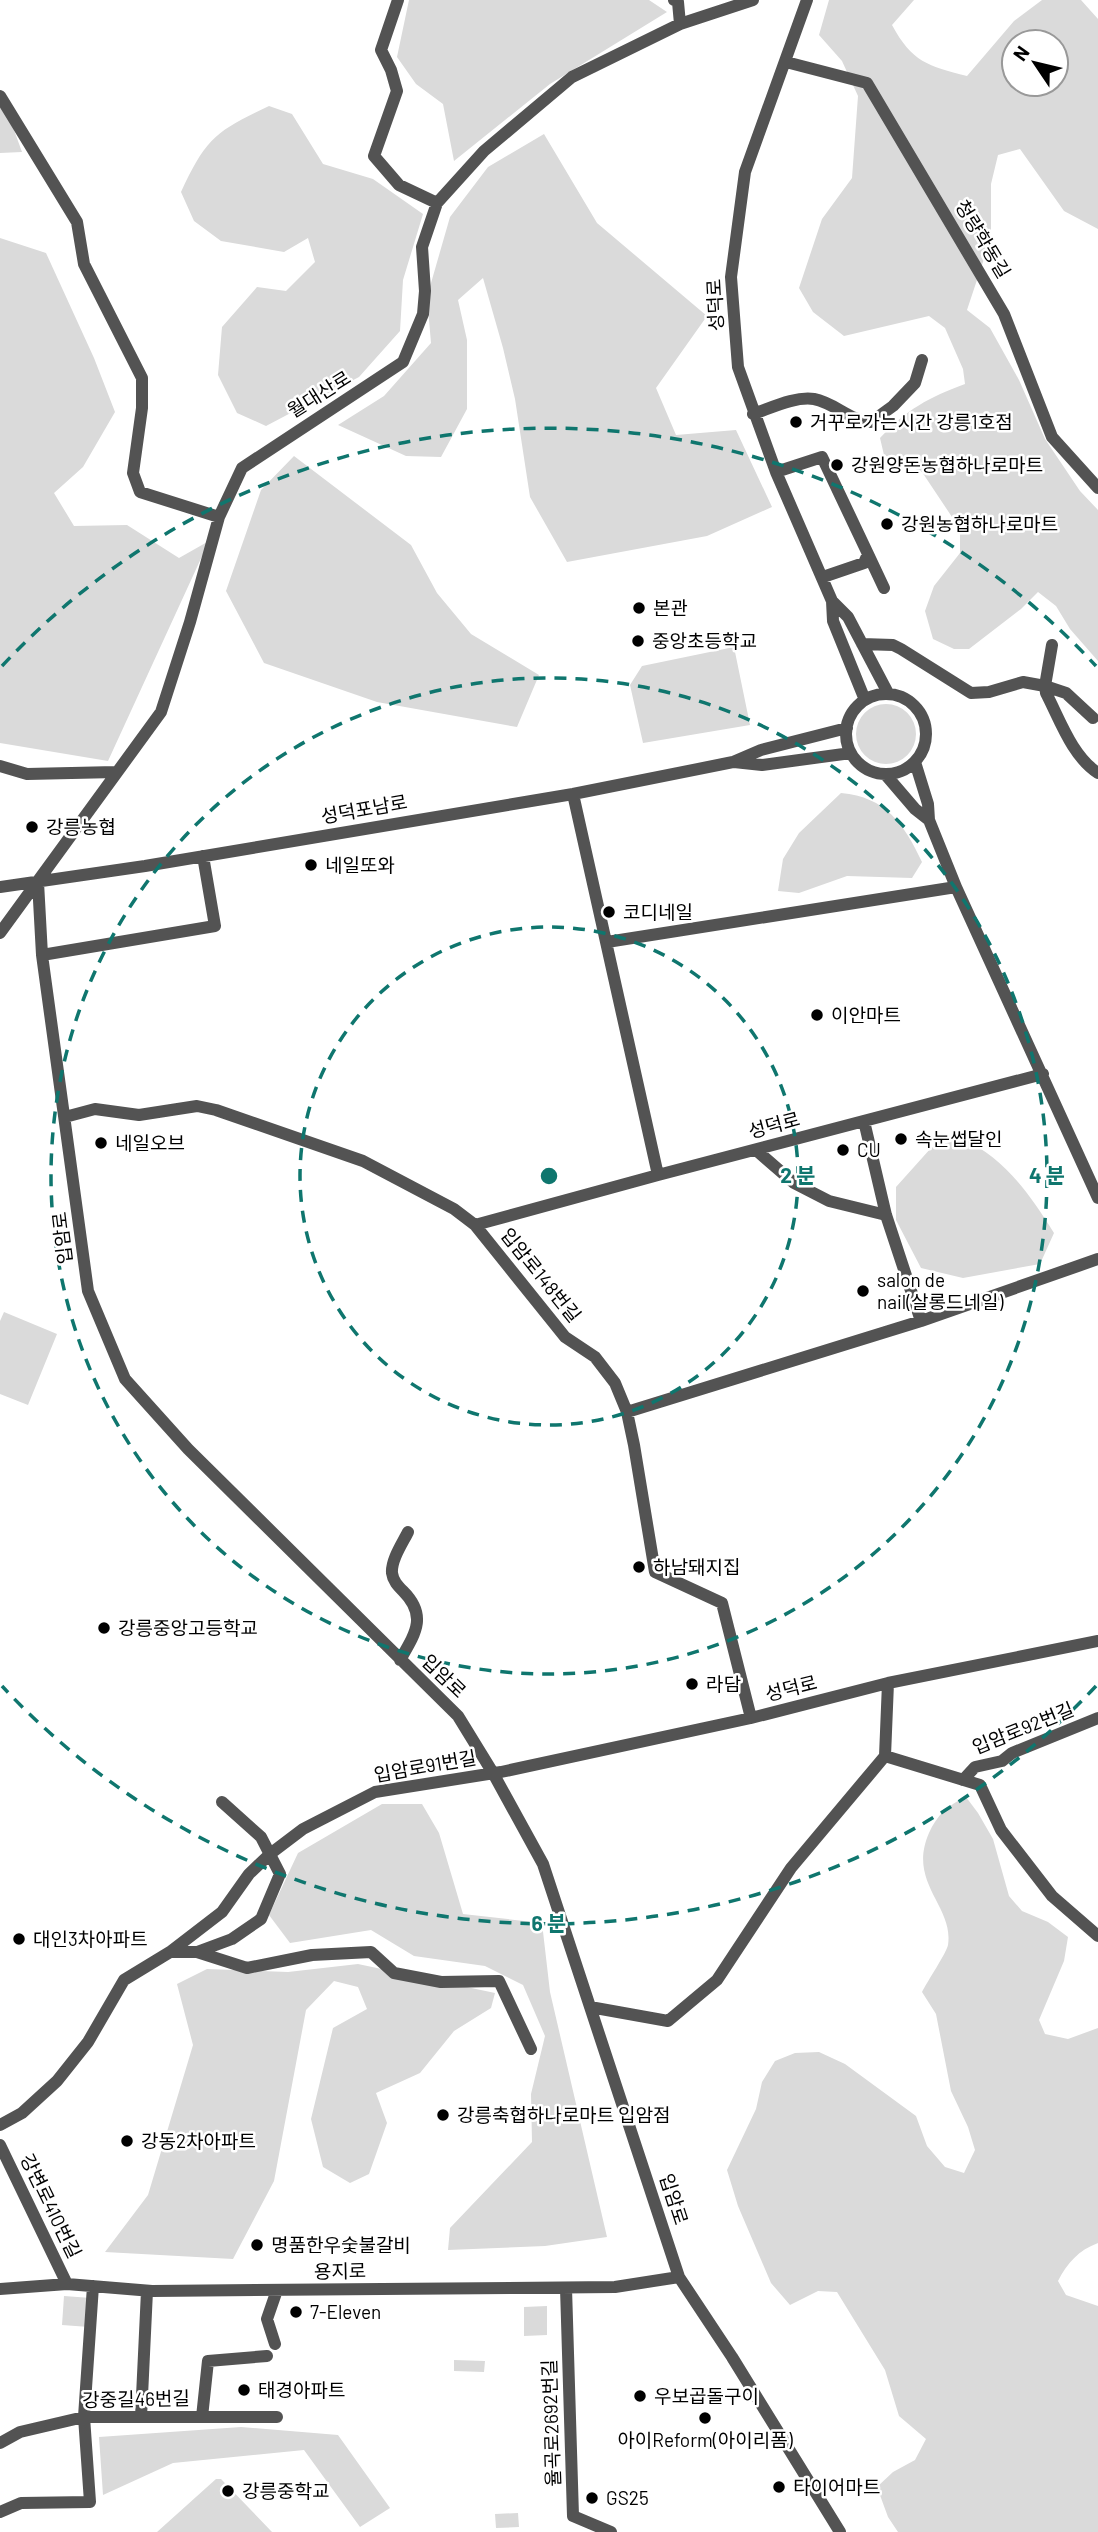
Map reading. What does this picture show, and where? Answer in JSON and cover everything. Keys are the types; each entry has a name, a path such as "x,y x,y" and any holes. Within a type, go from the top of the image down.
{"street":[{"path":"398,0 381,50 397,91 374,156 399,185 437,203"},
{"path":"674,0 678,2 680,24"},
{"name":"월대산로","path":"0,933 161,712 190,622 219,517 242,468 403,362 423,314 425,291 422,247 437,203 484,152 572,77 680,24 753,0"},
{"name":"성덕로","path":"807,0 745,172 731,277 738,367 776,472 832,601"},
{"name":"청량학동길","path":"786,62 867,83 1004,314 1052,437 1098,488"},
{"path":"0,96 76,222 84,264 142,378 142,408 133,473 140,492 219,517"},
{"path":"753,414 792,401 814,399 858,421 872,422 915,383 922,360"},
{"path":"776,472 822,457 884,588"},
{"path":"823,577 864,563 868,554"},
{"path":"832,601 848,617 888,694"},
{"path":"832,601 833,621 865,700"},
{"path":"862,644 893,645 971,693 989,692 1023,682 1045,686 1066,693 1093,718"},
{"path":"1052,646 1046,693 1075,749 1086,764 1098,773"},
{"path":"888,694 903,697 915,706 924,719 926,734 923,749 915,762 901,771 885,774 866,768 851,753 847,728 853,712 865,700 888,694"},
{"path":"733,762 761,750 847,728"},
{"path":"733,762 761,765 851,753"},
{"name":"성덕포남로","path":"0,887 573,794 733,762"},
{"path":"915,762 928,803 929,820 956,887 1044,1074 1098,1198"},
{"path":"0,766 27,774 116,772"},
{"path":"885,774 915,809 929,820"},
{"path":"573,794 658,1175"},
{"path":"42,955 215,926 203,856"},
{"name":"입암로","path":"38,882 42,955 88,1291 125,1379 188,1448 458,1716 543,1864 680,2277 839,2532"},
{"path":"607,942 956,887"},
{"name":"성덕로","path":"475,1225 1044,1074"},
{"name":"입암로148번길","path":"65,1117 95,1110 139,1115 197,1107 216,1110 363,1161 454,1209 475,1225 565,1337 595,1357 615,1383 627,1412 655,1572 722,1602 751,1718"},
{"path":"864,1121 886,1215 921,1321"},
{"path":"756,1150 794,1183 829,1201 886,1215"},
{"path":"627,1412 921,1321 1098,1259"},
{"path":"400,1660 414,1636 418,1612 414,1602 392,1577 392,1569 408,1532"},
{"name":"성덕로","path":"493,1773 751,1718 888,1683 1098,1641"},
{"path":"590,2007 668,2021 718,1980 791,1868 885,1756 888,1683"},
{"name":"입암로92번길","path":"885,1756 963,1780 975,1767 1002,1762 1012,1752 1098,1718"},
{"name":"입암로91번길","path":"0,2125 22,2113 57,2081 88,2042 124,1980 170,1952 222,1912 249,1874 303,1829 375,1792 493,1773"},
{"path":"963,1780 980,1785 1001,1830 1052,1896 1098,1936"},
{"path":"197,1952 232,1939 261,1919 280,1874 261,1837 222,1802"},
{"path":"170,1952 197,1952 247,1968 312,1955 371,1952 394,1973 441,1982 499,1981 531,2049"},
{"name":"강변로410번길","path":"0,2145 67,2284"},
{"name":"용지로","path":"0,2289 67,2284 147,2291 566,2288 615,2287 680,2277"},
{"path":"0,2512 21,2503 90,2502 84,2417 93,2286"},
{"name":"율곡로2692번길","path":"566,2288 573,2516 611,2532"},
{"path":"275,2344 267,2319 277,2290"},
{"path":"141,2417 147,2291"},
{"path":"202,2417 208,2361 267,2356"},
{"name":"강중길46번길","path":"0,2443 20,2432 84,2417 276,2417"}],"shaded area":[{"path":"409,0 649,0 667,12 550,84 454,161 443,104 416,84 397,57"},
{"path":"829,0 914,0 892,25 907,47 922,61 967,76 1000,37 1000,98 1070,98 1070,28 1008,28 1042,0 1081,0 1098,19 1098,229 1064,211 1020,149 998,155 991,184 991,238 967,310 990,328 1019,380 1045,439 1080,491 1098,510 1098,661 1070,629 1056,606 1038,592 1021,609 969,649 954,649 933,639 925,611 934,586 960,553 960,529 922,472 884,455 880,438 919,405 965,384 963,369 945,328 929,316 844,336 813,312 799,288 822,219 852,178 858,96 842,61 819,35"},
{"path":"269,106 292,114 323,164 373,179 423,214 403,280 400,331 359,377 266,426 237,413 218,375 222,327 257,287 286,291 315,262 308,238 284,252 221,241 194,221 181,192 198,159 215,138 236,122"},
{"path":"0,107 6,108 22,152 0,153"},
{"path":"544,134 597,223 707,316 656,388 676,435 736,430 772,507 707,536 567,562 530,497 515,399 483,278 458,300 467,340 467,409 441,457 406,456 338,425 384,396 431,343 427,297 450,217 488,167"},
{"path":"0,238 46,253 94,358 115,412 83,467 54,493 74,526 127,525 179,558 209,541 108,761 0,743"},
{"path":"294,456 411,545 437,593 471,634 539,675 517,727 377,702 264,663 226,591 261,490"},
{"path":"734,647 750,725 643,743 630,685 642,666"},
{"path":"886,704 907,713 916,734 907,755 886,764 865,755 856,734 865,713"},
{"path":"841,793 870,800 892,815 908,836 922,862 912,878 847,876 799,893 778,891 783,859 799,833"},
{"path":"962,1138 991,1156 1015,1178 1054,1233 1040,1264 963,1278 921,1268 896,1220 896,1187 931,1148"},
{"path":"4,1312 57,1334 28,1405 0,1394 0,1321"},
{"path":"966,1797 993,1839 1009,1896 1022,1911 1048,1922 1068,1937 1064,1961 1039,2020 1045,2034 1068,2039 1098,2028 1098,2243 1074,2258 1058,2281 1066,2295 1098,2306 1098,2532 898,2532 888,2517 877,2487 893,2472 915,2460 926,2439 899,2416 885,2370 837,2292 818,2291 790,2305 771,2283 738,2206 727,2170 756,2109 762,2082 775,2061 795,2053 819,2052 845,2064 916,2116 927,2146 945,2167 964,2173 975,2150 968,2127 951,2091 936,2014 922,1992 948,1945 944,1918 927,1880 924,1851 929,1833 939,1816 948,1807"},
{"path":"382,1804 422,1804 439,1833 463,1914 542,1923 550,1992 607,2237 545,2246 448,2250 450,2228 532,2142 531,2094 545,2036 523,1985 485,1966 414,1956 371,1930 290,1943 269,1915 298,1853"},
{"path":"358,1964 495,1993 491,2008 454,2031 420,2073 376,2093 387,2123 369,2174 350,2183 323,2167 311,2119 333,2028 367,2009 358,1987 334,1981 306,2010 274,2181 233,2259 105,2252 148,2195 193,2045 177,1984 207,1969 288,1972"},
{"path":"64,2296 91,2298 89,2327 62,2325"},
{"path":"547,2306 547,2335 524,2336 524,2307"},
{"path":"454,2360 485,2361 484,2372 454,2371"},
{"path":"241,2427 338,2435 390,2508 360,2527 304,2450 173,2463 103,2495 99,2437"},
{"path":"216,2479 221,2479 272,2532 157,2532"},
{"path":"518,2513 519,2527 496,2528 495,2514"}],"place":[{"name":"거꾸로가는시간 강릉1호점","path":"796,422"},
{"name":"강원양돈농협하나로마트","path":"837,465"},
{"name":"강원농협하나로마트","path":"887,524"},
{"name":"본관","path":"639,608"},
{"name":"중앙초등학교","path":"638,641"},
{"name":"강릉농협","path":"32,827"},
{"name":"네일또와","path":"311,865"},
{"name":"코디네일","path":"609,912"},
{"name":"이안마트","path":"817,1015"},
{"name":"속눈썹달인","path":"901,1139"},
{"name":"네일오브","path":"101,1143"},
{"name":"CU","path":"843,1150"},
{"name":"salon de nail(살롱드네일)","path":"863,1291"},
{"name":"하남돼지집","path":"639,1567"},
{"name":"강릉중앙고등학교","path":"104,1628"},
{"name":"라담","path":"692,1684"},
{"name":"대인3차아파트","path":"19,1939"},
{"name":"강릉축협하나로마트 입암점","path":"443,2115"},
{"name":"강동2차아파트","path":"127,2141"},
{"name":"명품한우숯불갈비","path":"257,2245"},
{"name":"7-Eleven","path":"296,2312"},
{"name":"태경아파트","path":"244,2390"},
{"name":"우보곱돌구이","path":"640,2396"},
{"name":"아이Reform(아이리폼)","path":"705,2418"},
{"name":"타이어마트","path":"779,2487"},
{"name":"강릉중학교","path":"228,2491"},
{"name":"GS25","path":"592,2498"}]}
